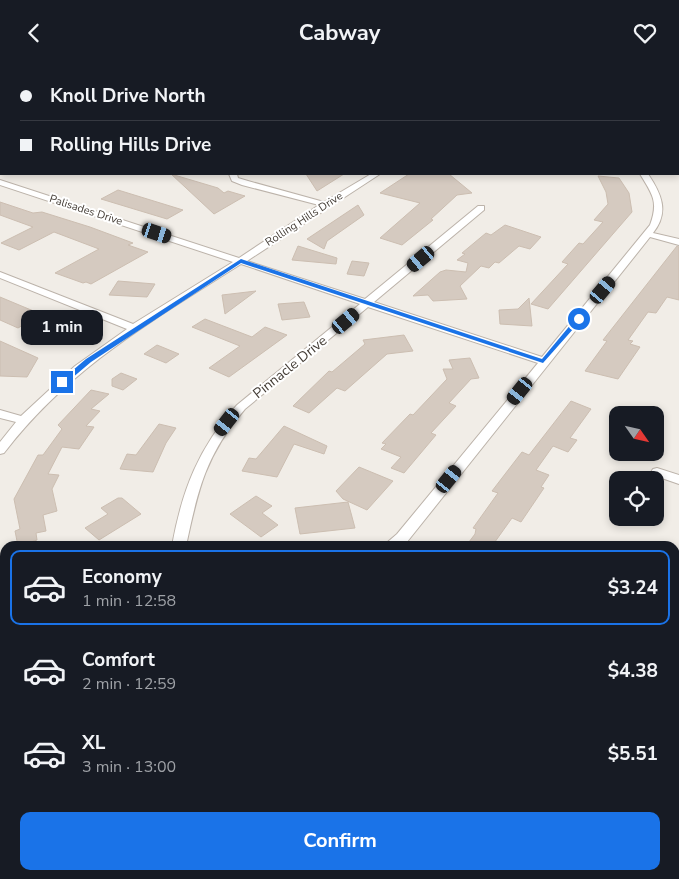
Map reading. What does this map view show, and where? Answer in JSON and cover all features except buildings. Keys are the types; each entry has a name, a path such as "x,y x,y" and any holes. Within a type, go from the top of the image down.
{"street":[{"path":"233,175 235,179 245,183 326,205"},
{"name":"Rolling Hills Drive","path":"0,450 23,420 72,373 136,329 374,175"},
{"path":"398,541 402,538 543,361 648,234 657,219 660,203 645,175"},
{"name":"Palisades Drive","path":"0,182 543,361"},
{"name":"Pinnacle Drive","path":"180,541 197,473 207,450 227,422 241,407 481,208"},
{"path":"648,234 679,242"},
{"path":"0,275 136,329"},
{"path":"0,414 23,420"},
{"path":"664,475 679,480"}],"route":[{"path":"62,382 89,360 241,261 543,361 579,319"}]}
